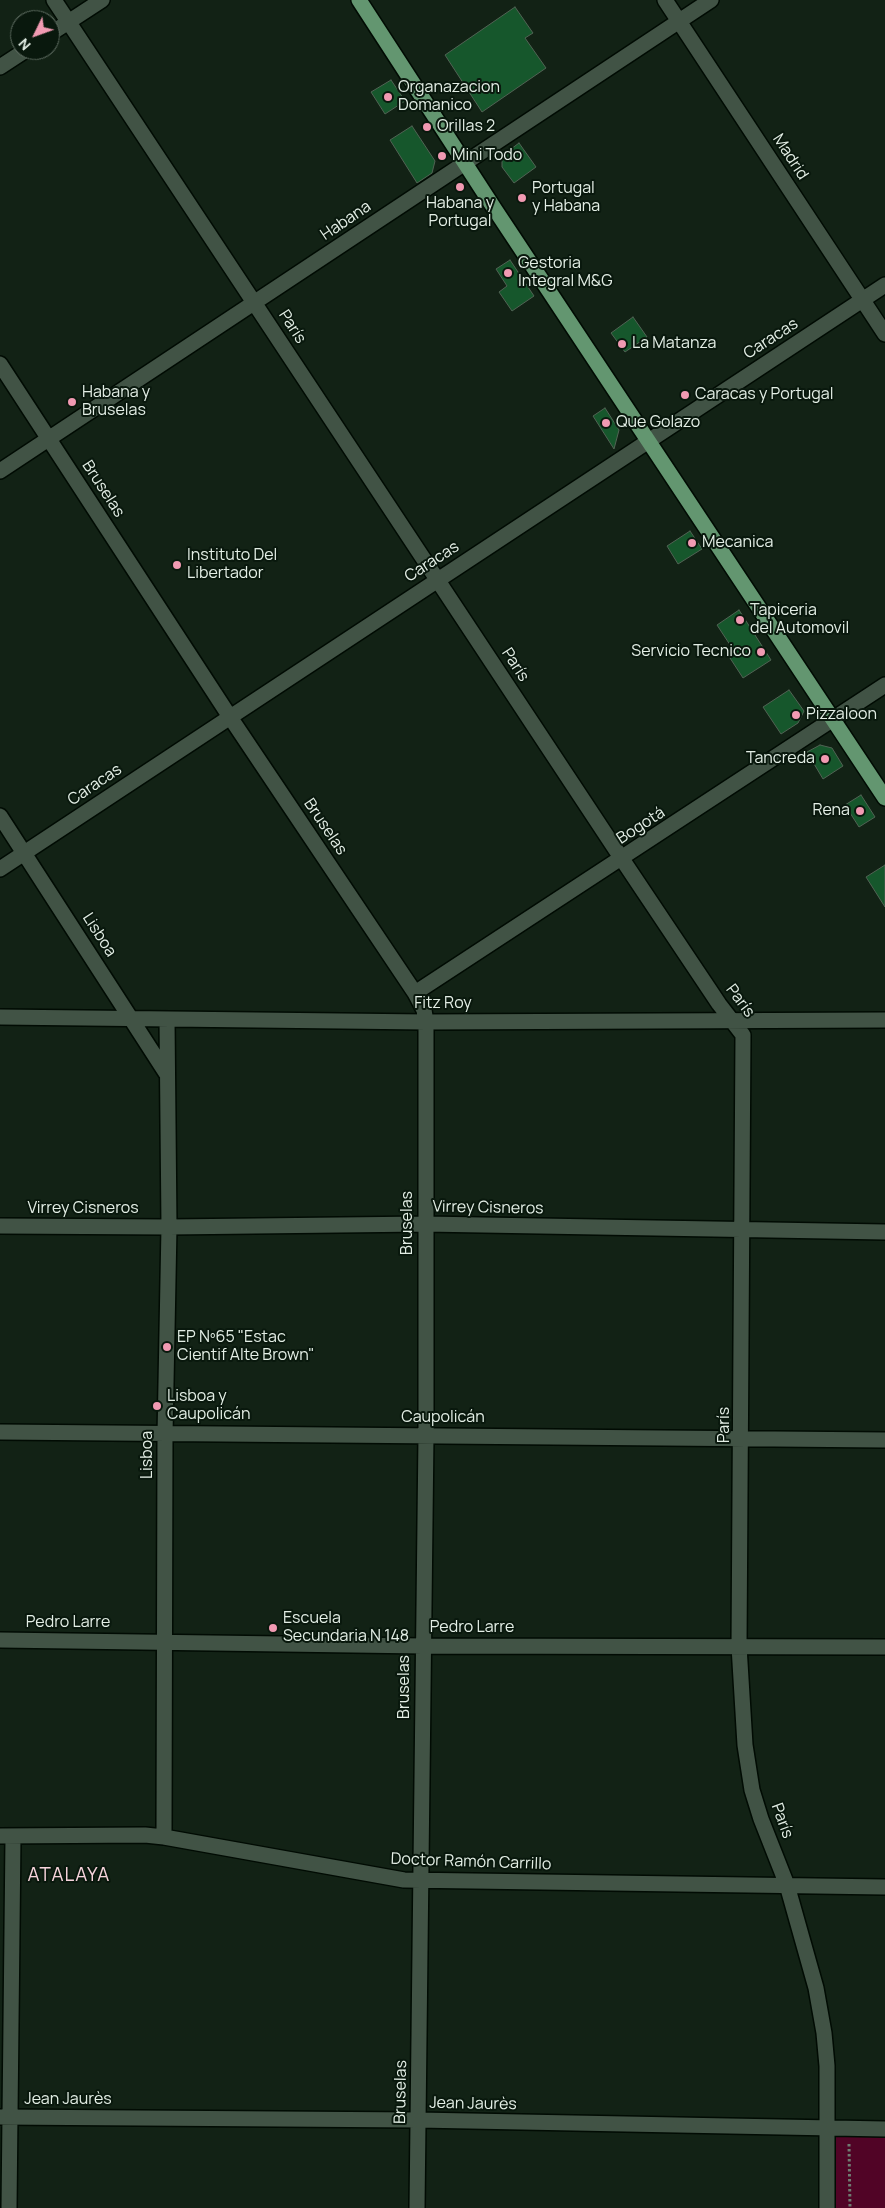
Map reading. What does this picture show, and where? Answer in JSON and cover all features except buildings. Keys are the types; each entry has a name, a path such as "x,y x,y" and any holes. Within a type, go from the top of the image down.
{"main road":[{"path":"360,0 465,163 885,798"}],"street":[{"name":"París","path":"54,0 622,859 719,1004 744,1035 739,1646 747,1766 761,1819 787,1885 816,1988 826,2066 828,2128 827,2208"},
{"path":"60,28 102,0"},
{"name":"Madrid","path":"665,0 885,334"},
{"name":"Habana","path":"0,471 711,0"},
{"path":"0,67 11,60"},
{"name":"Caracas","path":"0,869 885,285"},
{"name":"Bruselas","path":"0,364 424,1010 426,1022 426,1435 417,2208"},
{"name":"Bogotá","path":"415,994 885,685"},
{"name":"Lisboa","path":"0,816 167,1074"},
{"name":"Fitz Roy","path":"0,1017 426,1022 885,1020"},
{"name":"Lisboa","path":"164,1837 169,1227 167,1019"},
{"name":"Virrey Cisneros","path":"0,1226 169,1227 425,1224 885,1232"},
{"name":"Caupolicán","path":"0,1432 885,1440"},
{"name":"Pedro Larre","path":"0,1640 423,1646 885,1647"},
{"name":"Doctor Ramón Carrillo","path":"7,1837 146,1835 404,1880 421,1881 885,1887"},
{"path":"7,1837 5,2117 9,2208"},
{"name":"Jean Jaurès","path":"5,2117 418,2120 885,2129"}],"path":[{"path":"850,2208 849,2142 858,2142"}],"shaded area":[{"path":"885,2133 885,2208 834,2208 833,2135"}],"place":[{"name":"Organazacion Domanico","path":"388,97"},
{"name":"Orillas 2","path":"427,127"},
{"name":"Mini Todo","path":"442,156"},
{"name":"Habana y Portugal","path":"460,187"},
{"name":"Portugal y Habana","path":"522,198"},
{"name":"Gestoria Integral M&G","path":"508,273"},
{"name":"La Matanza","path":"622,344"},
{"name":"Caracas y Portugal","path":"685,395"},
{"name":"Habana y Bruselas","path":"72,402"},
{"name":"Que Golazo","path":"606,423"},
{"name":"Mecanica","path":"692,543"},
{"name":"Instituto Del Libertador","path":"177,565"},
{"name":"Tapiceria del Automovil","path":"740,620"},
{"name":"Servicio Tecnico","path":"761,652"},
{"name":"Pizzaloon","path":"796,715"},
{"name":"Tancreda","path":"825,759"},
{"name":"Rena","path":"860,811"},
{"name":"EP Nº65 \"Estac Cientif Alte Brown\"","path":"167,1347"},
{"name":"Lisboa y Caupolicán","path":"157,1406"},
{"name":"Escuela Secundaria N 148","path":"273,1628"}],"district":[{"name":"ATALAYA","path":"69,1876"}]}
